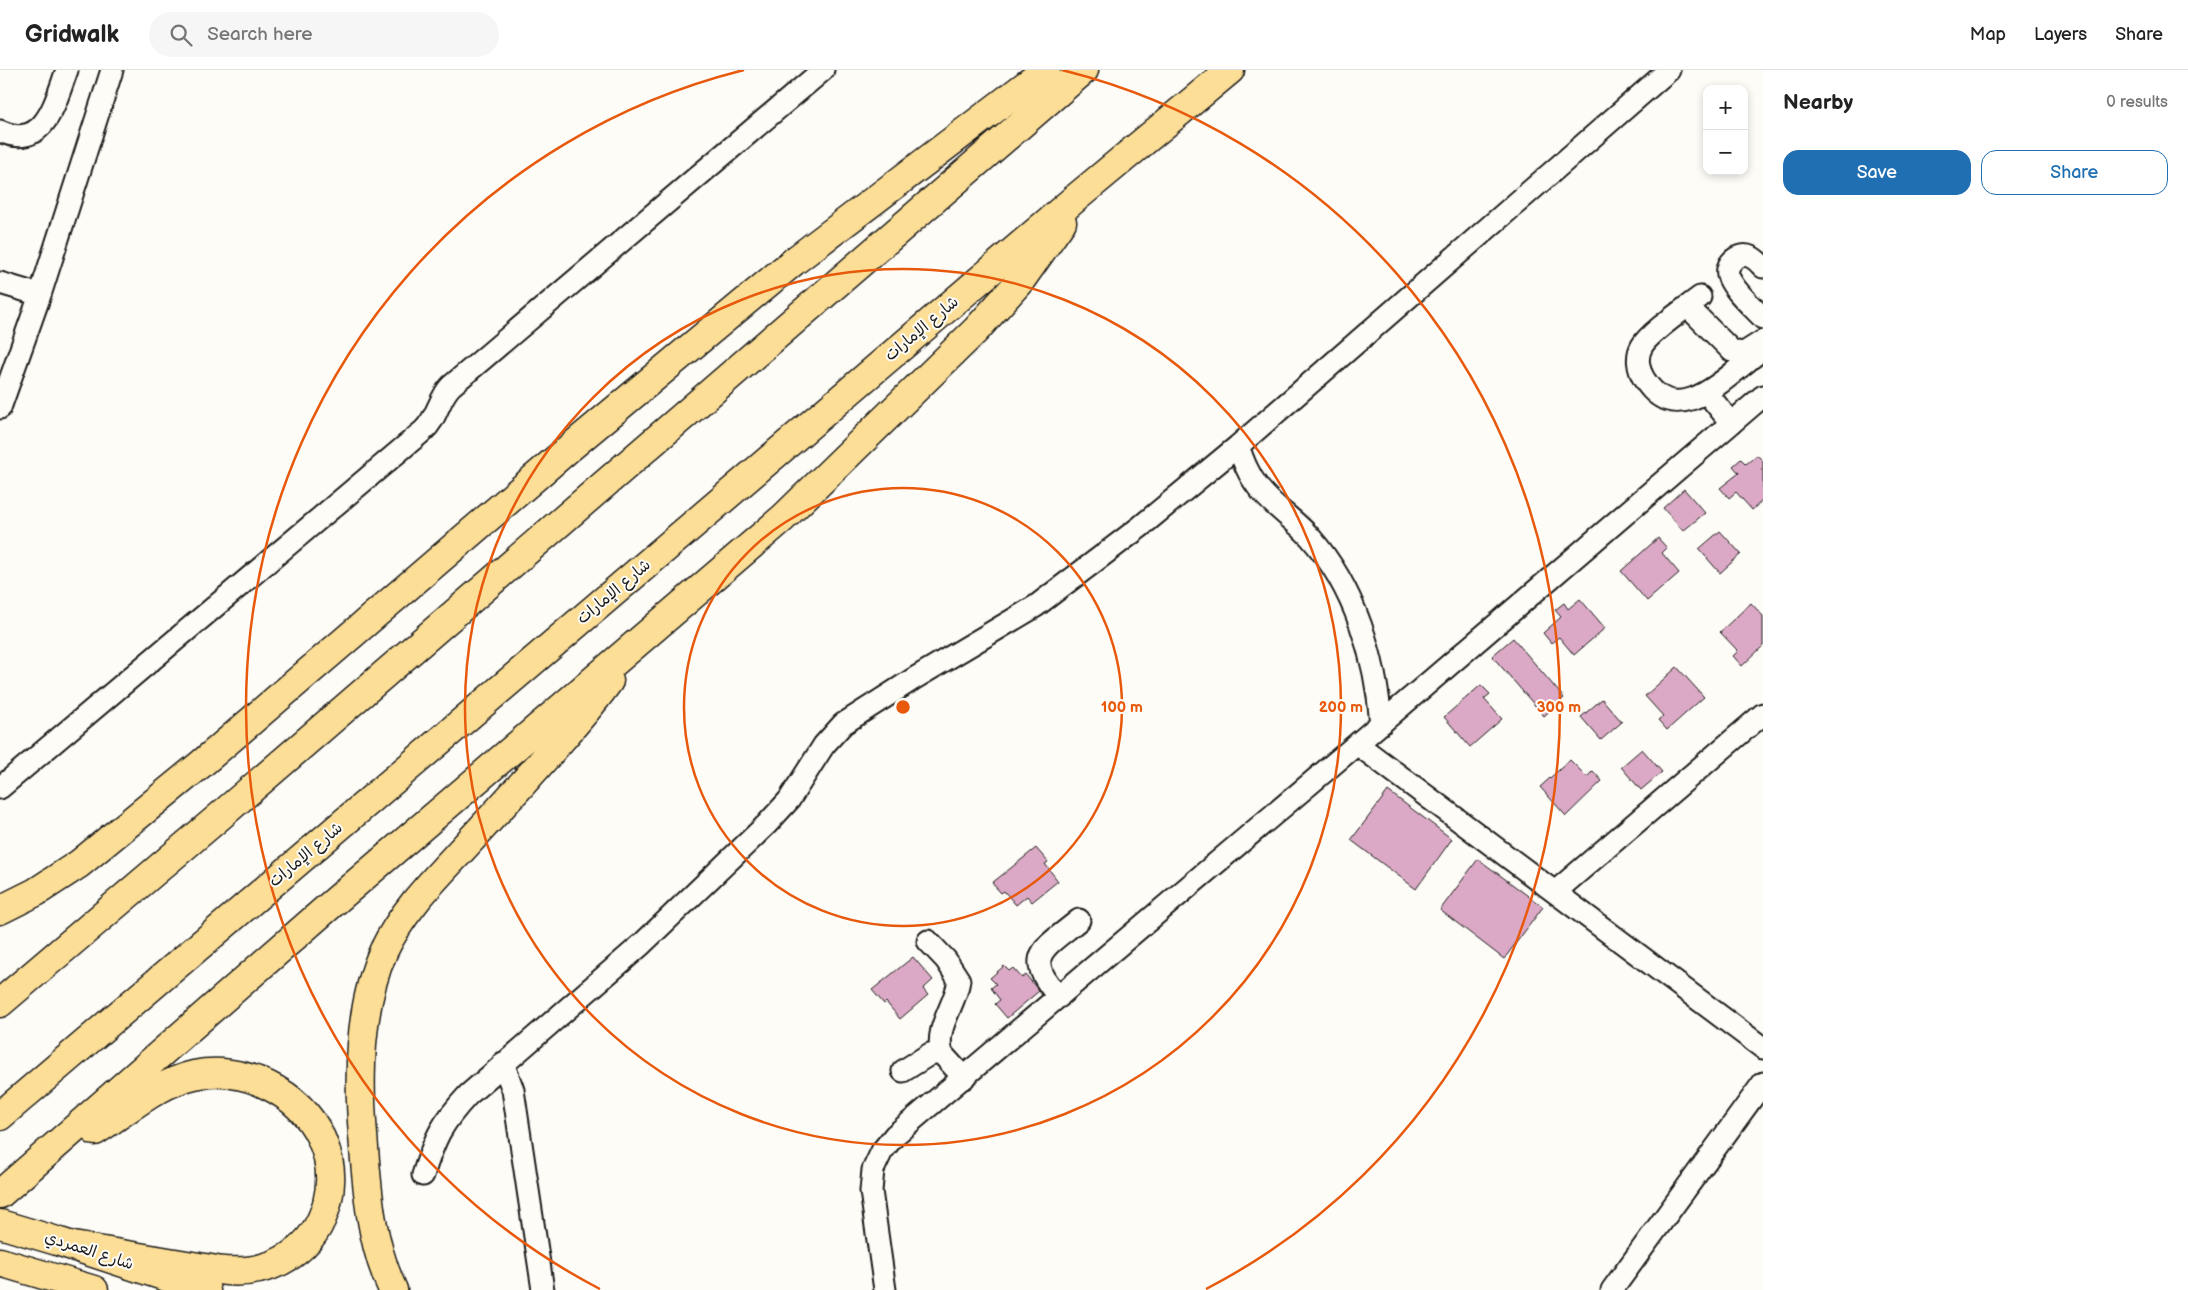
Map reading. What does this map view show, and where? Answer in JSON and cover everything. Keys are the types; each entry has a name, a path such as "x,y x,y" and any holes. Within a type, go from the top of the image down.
{"main road":[{"path":"0,910 36,892 79,864 200,764 567,450 793,262 1046,70"},
{"path":"0,1003 1084,70"},
{"name":"شارع الإمارات","path":"0,1116 1077,198 1230,70"},
{"path":"0,1194 30,1170 326,909 783,518 970,336 1021,280 1060,226 1077,198"},
{"path":"393,1290 381,1258 369,1208 362,1129 363,1044 369,999 378,966 392,934 411,906 585,712 608,682 627,650"},
{"path":"30,1170 72,1146 152,1093 193,1076 216,1073 230,1074 260,1081 280,1091 298,1104 310,1118 320,1133 327,1150 330,1168 327,1204 311,1236 300,1250 269,1268 252,1272 234,1273 65,1243"},
{"name":"شارع العمردي","path":"0,1224 65,1243 206,1290"},
{"path":"0,1262 94,1290"}],"street":[{"path":"0,131 9,135 24,136 32,135 41,127 51,111 67,70"},
{"path":"0,408 40,295 112,70"},
{"path":"0,788 423,431 435,418 443,396 451,386 823,70"},
{"path":"423,1175 435,1139 444,1123 468,1095 642,944 767,824 788,800 824,745 843,724 915,678 1036,606 1140,527 1238,446 1669,70"},
{"path":"1763,267 1751,256 1742,255 1733,259 1728,267 1728,276 1732,284 1763,318"},
{"path":"0,283 40,295"},
{"path":"1694,302 1732,351 1738,354 1759,357 1711,398 1684,402 1658,395 1648,386 1639,367 1638,359 1643,344 1694,302"},
{"path":"885,1290 871,1191 873,1170 882,1151 895,1135 1381,724 1763,396"},
{"path":"1711,398 1731,423"},
{"path":"1238,446 1246,468 1258,487 1310,538 1332,568 1350,600 1373,662 1381,724"},
{"path":"1555,892 1763,714"},
{"path":"1357,744 1763,1048"},
{"path":"1059,998 1042,977 1039,960 1044,950 1079,920"},
{"path":"928,941 946,960 959,980 958,993 940,1034 942,1053 964,1078"},
{"path":"903,1071 934,1053 942,1053"},
{"path":"503,1063 513,1090 543,1290"},
{"path":"1612,1290 1763,1083"}],"building":[{"path":"1757,455 1763,461 1763,500 1752,510 1736,492 1729,498 1720,488 1739,473 1733,466 1741,459 1746,464"},
{"path":"1684,489 1705,513 1683,531 1663,508"},
{"path":"1720,531 1741,554 1720,573 1699,549"},
{"path":"1658,538 1667,548 1662,553 1679,573 1647,601 1621,571"},
{"path":"1580,599 1605,628 1574,655 1559,637 1551,643 1543,633 1561,617 1555,610 1564,603 1568,609"},
{"path":"1751,603 1763,616 1763,646 1742,666 1733,656 1738,651 1720,632"},
{"path":"1513,638 1564,698 1544,716 1492,656"},
{"path":"1677,667 1704,697 1667,730 1658,720 1663,716 1645,696"},
{"path":"1481,685 1490,694 1484,699 1502,719 1470,747 1444,717"},
{"path":"1602,699 1622,722 1601,740 1581,717"},
{"path":"1642,749 1662,772 1641,790 1621,767"},
{"path":"1570,760 1587,777 1593,771 1602,781 1566,816 1540,787"},
{"path":"1388,791 1452,839 1416,889 1351,840"},
{"path":"1036,848 1048,862 1045,864 1058,881 1032,902 1027,896 1016,905 1004,891 1001,893 992,883"},
{"path":"1478,859 1543,907 1504,959 1440,910"},
{"path":"913,957 933,980 923,989 928,995 900,1019 886,1002 884,1004 872,990"},
{"path":"1004,966 1009,971 1013,968 1022,978 1026,975 1039,991 1007,1018 995,1004 1000,1000 991,988 996,984 990,978"}]}
